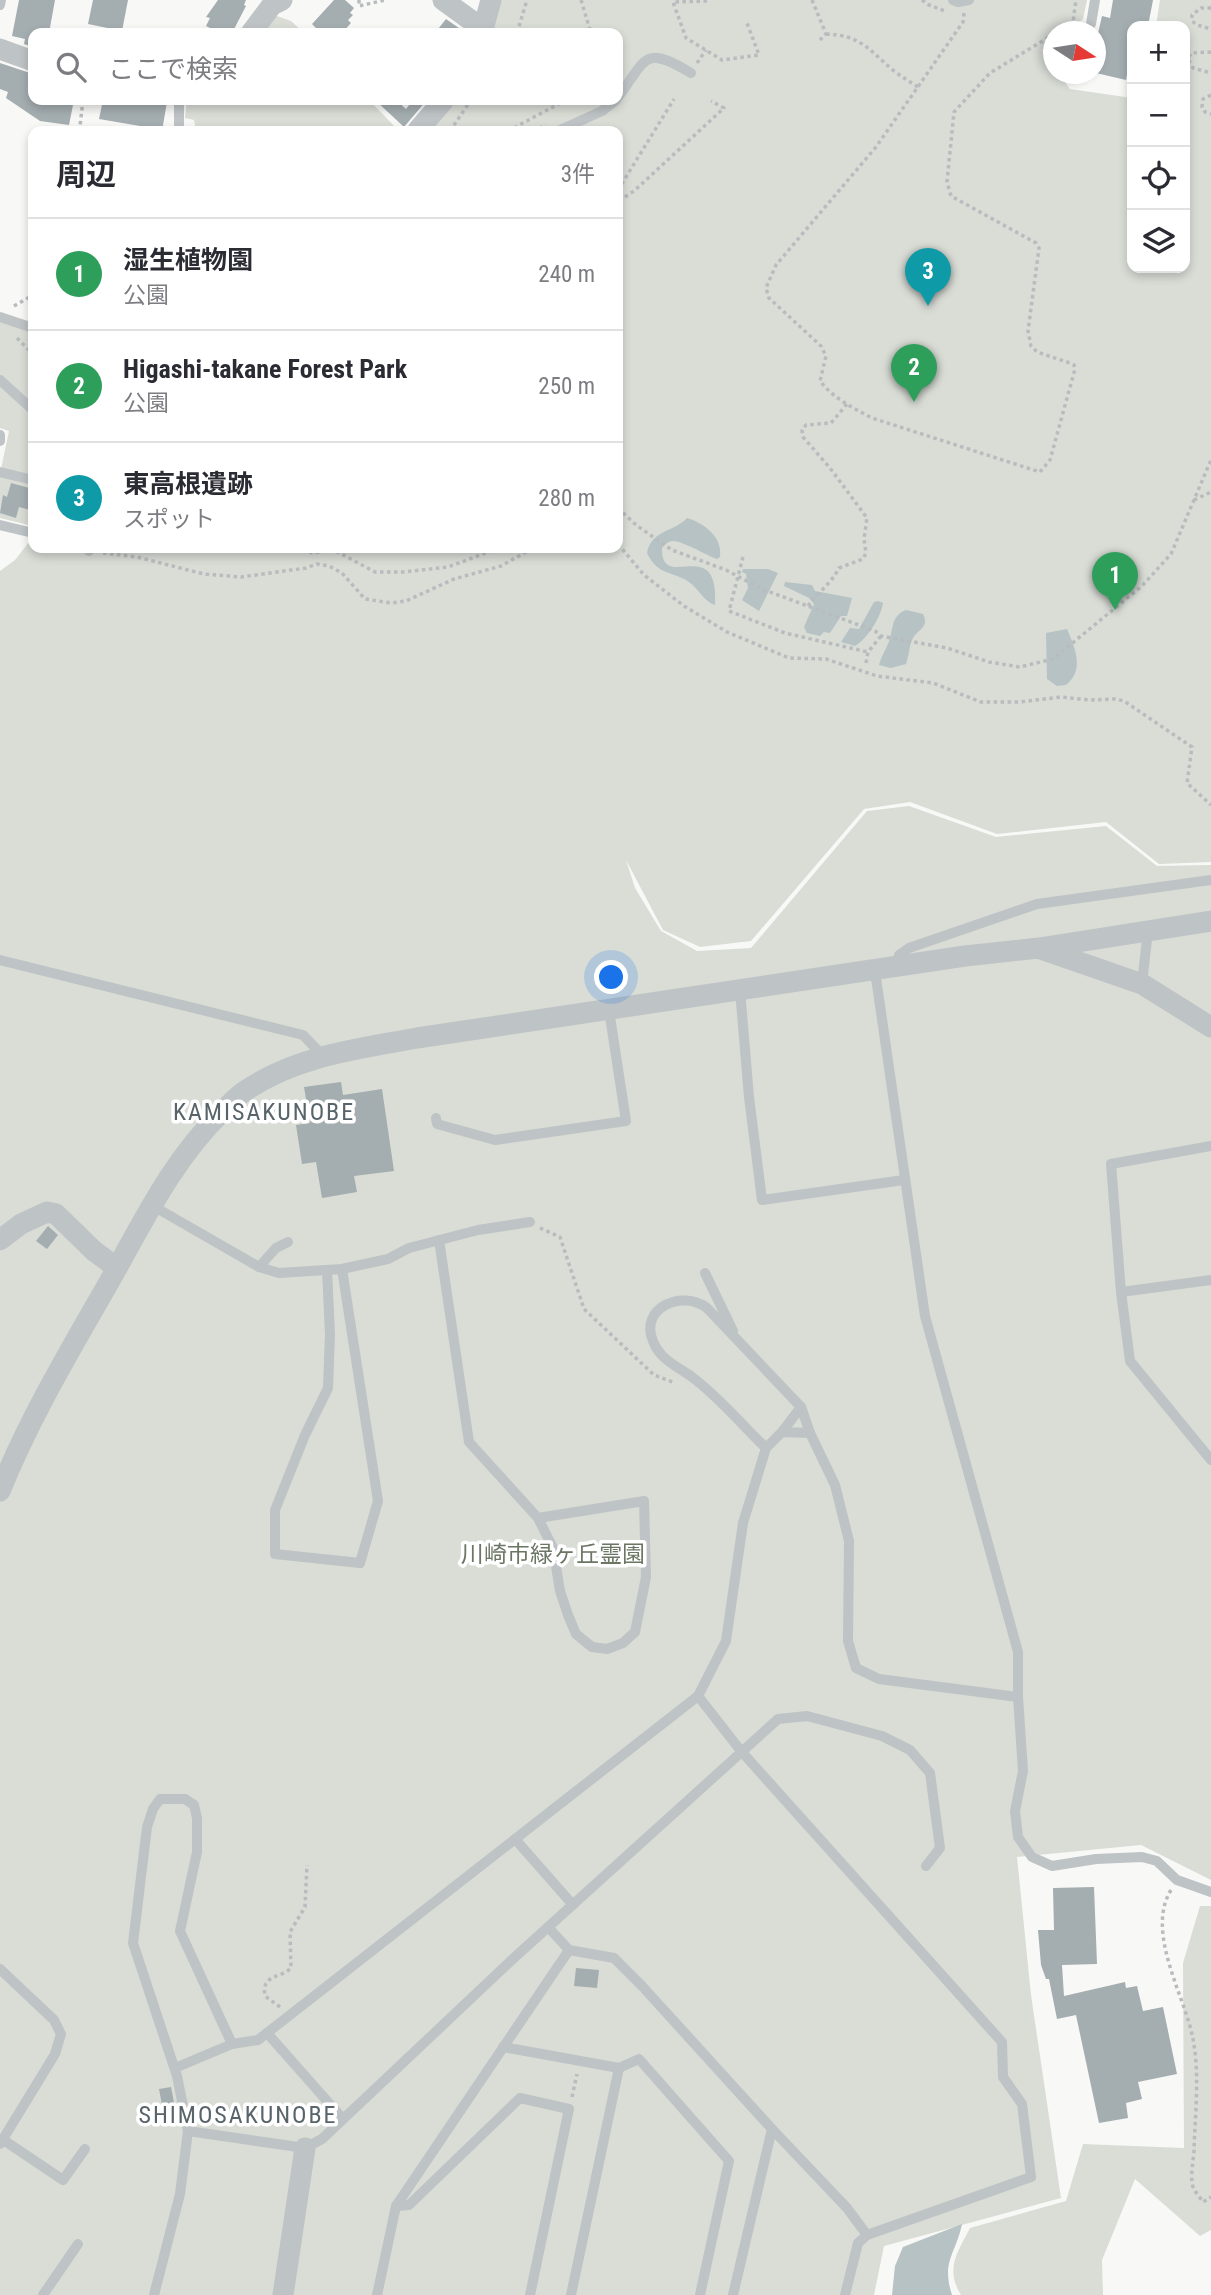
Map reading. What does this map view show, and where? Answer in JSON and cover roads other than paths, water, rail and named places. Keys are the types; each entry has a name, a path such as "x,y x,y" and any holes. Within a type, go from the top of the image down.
{"street":[{"path":"443,0 478,28"},
{"path":"483,28 491,0"},
{"path":"255,28 275,2"},
{"path":"0,50 28,59"},
{"path":"421,126 440,105"},
{"path":"0,1492 34,1416 163,1186 198,1135 244,1091 286,1068 323,1056 417,1038 1211,921"},
{"path":"1039,948 1142,984 1211,1027"},
{"path":"0,1240 21,1224 47,1212 56,1214 94,1251 117,1268"},
{"path":"283,2295 305,2148"}],"lane":[{"path":"953,0 967,4"},
{"path":"1091,21 1094,0"},
{"path":"623,90 642,62 655,56 672,61 691,73"},
{"path":"178,126 179,105"},
{"path":"569,126 610,105"},
{"path":"0,317 28,326"},
{"path":"0,380 28,405"},
{"path":"0,435 0,441"},
{"path":"0,472 28,480"},
{"path":"0,525 28,532"},
{"path":"897,967 899,955 909,948 1037,904 1211,880"},
{"path":"1142,984 1148,930"},
{"path":"0,960 303,1035 323,1056"},
{"path":"875,971 925,1315 1018,1652 1023,1771 1015,1811 1018,1837 1032,1857 1052,1866 1096,1859 1142,1857 1157,1861 1177,1880 1211,1892"},
{"path":"740,990 749,1097 762,1200 905,1180"},
{"path":"436,1118 437,1124 495,1140 626,1121 609,1010"},
{"path":"1211,1146 1111,1164 1121,1292 1130,1362 1211,1460"},
{"path":"153,1206 259,1267 279,1273 342,1269 388,1259 409,1248 478,1230 530,1222"},
{"path":"439,1240 469,1442 538,1518 553,1548 560,1591 576,1634 592,1647 607,1649 623,1643 635,1632 644,1587 644,1501 538,1518"},
{"path":"259,1267 276,1248 288,1242"},
{"path":"327,1270 330,1334 328,1388 304,1435 275,1510 275,1554 360,1563 378,1501 342,1269"},
{"path":"705,1273 737,1340"},
{"path":"1121,1292 1211,1280"},
{"path":"766,1448 694,1378 667,1361 653,1343 653,1318 667,1303 686,1299 701,1303 801,1408 835,1485 849,1541 848,1641 856,1668 878,1679 1018,1697"},
{"path":"175,2068 232,2045 258,2040 698,1696 726,1641 743,1523 766,1448 801,1408"},
{"path":"782,1432 810,1433"},
{"path":"698,1696 741,1751 1002,2042 1003,2077 1022,2104 1031,2177 867,2235 858,2243 845,2295"},
{"path":"188,2131 305,2148 322,2139 548,1927 778,1719 807,1716 882,1736 910,1750 930,1773 940,1848 926,1866"},
{"path":"154,2295 180,2194 188,2131 175,2068 133,1943 147,1827 153,1809 160,1799 185,1798 194,1805 197,1818 197,1852 180,1931 232,2045"},
{"path":"515,1839 573,1905"},
{"path":"548,1927 569,1950 614,1958 847,2208 867,2235"},
{"path":"377,2295 396,2206 569,1950"},
{"path":"0,1969 54,2020 61,2034 55,2054 1,2142 63,2180 85,2149"},
{"path":"267,2033 343,2119"},
{"path":"503,2047 619,2068 639,2059 729,2161 700,2295"},
{"path":"571,2295 619,2068"},
{"path":"396,2206 409,2205 520,2098 569,2109 530,2295"},
{"path":"733,2295 772,2129"},
{"path":"43,2295 78,2244"}],"place":[{"name":"東高根遺跡","path":"928,306"},
{"name":"Higashi-takane Forest Park","path":"914,402"},
{"name":"湿生植物園","path":"1115,610"}],"district":[{"name":"KAMISAKUNOBE","path":"264,1112"},
{"name":"SHIMOSAKUNOBE","path":"238,2115"}],"park label":[{"name":"川崎市緑ヶ丘霊園","path":"553,1554"}]}
